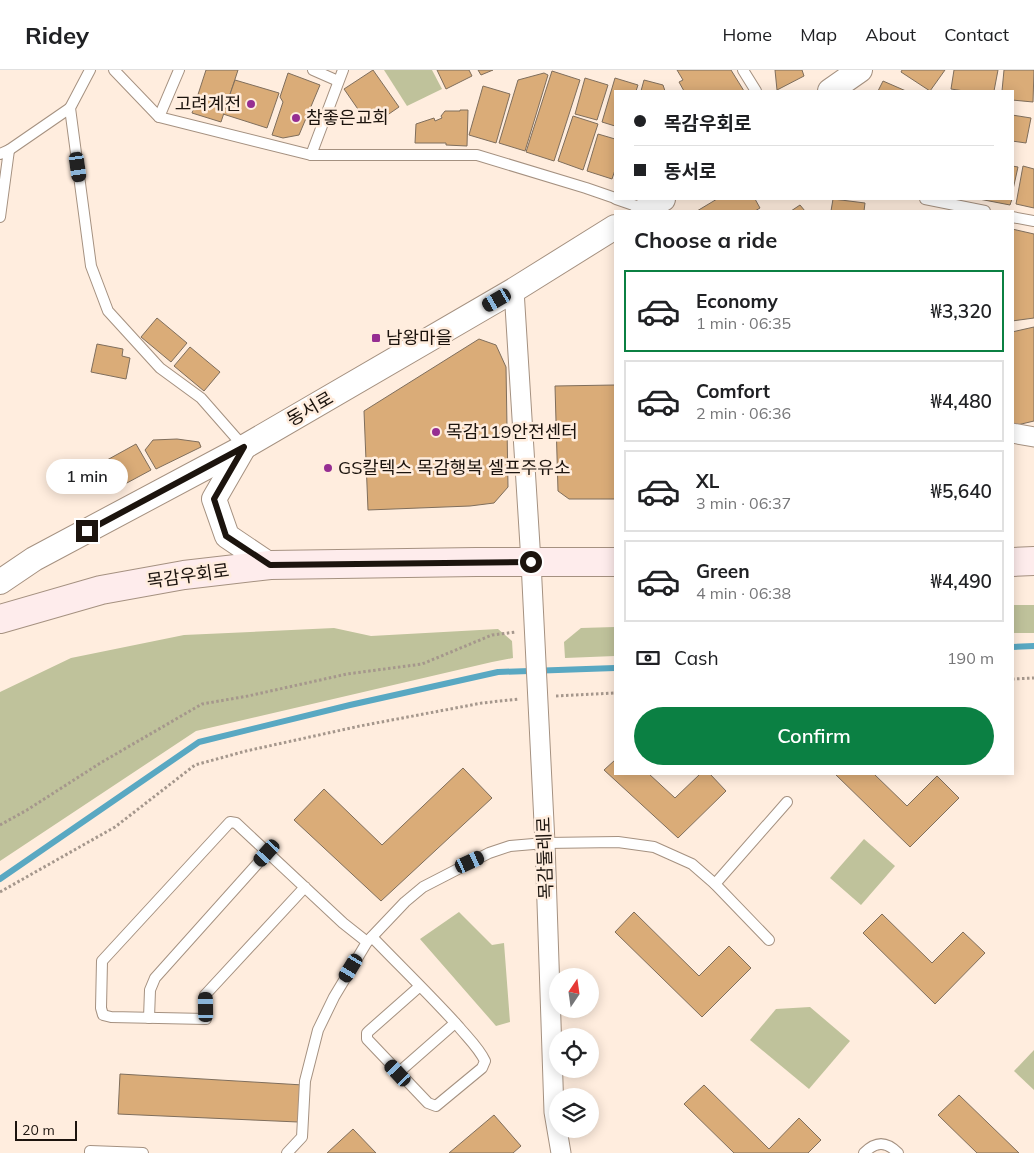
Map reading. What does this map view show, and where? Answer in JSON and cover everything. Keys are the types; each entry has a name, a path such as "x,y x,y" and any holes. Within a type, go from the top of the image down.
{"main road":[{"path":"1014,562 1034,561"},
{"name":"목감우회로","path":"0,619 101,590 184,576 270,565 614,562"}],"street":[{"path":"831,90 860,70"},
{"name":"동서로","path":"0,582 34,559 244,447 514,290 614,228"},
{"path":"514,290 531,562"},
{"path":"1014,434 1034,436"},
{"path":"244,447 214,499 226,536 270,565"},
{"name":"목감둘레로","path":"531,562 545,843 554,1112 561,1153"}],"lane":[{"path":"0,217 4,152 70,108 90,70"},
{"path":"114,70 159,117 311,155 477,155 614,198"},
{"path":"159,117 179,70"},
{"path":"314,70 338,81"},
{"path":"311,155 343,70"},
{"path":"743,70 755,90"},
{"path":"70,108 91,266 108,311 160,368 201,398 244,447"},
{"path":"620,200 650,207"},
{"path":"930,200 981,210"},
{"path":"1014,217 1034,221"},
{"path":"714,884 787,802"},
{"path":"305,887 205,995 206,1019 111,1017 103,1015 101,1008 102,960 230,822 236,823 267,853 305,887 343,923 370,940 420,986 482,1054 486,1061 482,1068 436,1106 428,1103 367,1039 367,1033 420,986"},
{"path":"287,1153 302,1137 305,1080 318,1030 334,997 370,940 405,902 423,887 488,853 510,846 545,843 618,842 654,847 692,864 769,940"},
{"path":"149,1018 150,990 154,978 267,853"},
{"path":"398,1073 455,1023"},
{"path":"864,1153 871,1146 878,1143 886,1144 898,1153"},
{"path":"90,1153 90,1151 143,1153"}],"path":[{"path":"0,825 28,810 102,762 202,704 347,674 422,664 492,634 535,630"},
{"path":"1014,679 1034,678"},
{"path":"0,892 115,827 195,765 246,751 482,703 538,697 614,693"}],"green space":[{"path":"384,70 432,70 442,89 407,106"},
{"path":"1014,605 1034,605 1034,633 1014,633"},
{"path":"614,627 614,656 565,658 564,642 581,628"},
{"path":"334,628 371,636 498,629 512,641 513,658 196,731 0,861 0,692 71,658 184,635"},
{"path":"864,839 895,866 861,905 830,878"},
{"path":"459,912 492,945 504,943 510,1022 496,1026 420,939"},
{"path":"810,1007 850,1041 809,1089 750,1040 776,1009"},
{"path":"1034,1050 1034,1090 1014,1071"}],"building":[{"path":"206,70 238,70 221,122 192,113"},
{"path":"373,70 399,107 383,118 380,113 376,116 371,109 362,115 344,89"},
{"path":"437,70 469,70 472,76 446,89"},
{"path":"478,70 493,70 481,75"},
{"path":"677,70 731,70 743,90 683,90 679,82 683,80"},
{"path":"775,70 802,70 804,76 777,90"},
{"path":"902,70 945,70 931,90 901,72"},
{"path":"954,70 998,70 994,90 951,89"},
{"path":"1004,70 1034,70 1033,102 1014,100 1014,90 1002,90"},
{"path":"552,71 580,80 554,161 526,152"},
{"path":"288,73 320,85 299,135 283,138 272,135 283,102 280,97"},
{"path":"544,73 548,75 525,151 499,143 518,80"},
{"path":"585,78 608,85 597,120 575,114"},
{"path":"615,78 638,85 636,90 614,90 614,126 602,122"},
{"name":"고려계전","path":"235,80 279,93 267,128 223,114"},
{"path":"644,80 663,85 665,90 641,90"},
{"path":"883,81 904,90 878,90"},
{"path":"483,86 510,94 496,143 469,135"},
{"path":"468,110 467,146 446,145 446,143 415,143 416,124 434,118 435,121 442,118 441,116 445,111"},
{"path":"1014,115 1031,118 1026,143 1014,141"},
{"path":"573,116 598,124 583,170 558,161"},
{"path":"598,134 614,139 614,173 612,179 587,171"},
{"path":"1014,166 1018,167 1014,185"},
{"path":"1023,166 1034,169 1034,208 1016,204"},
{"path":"715,200 756,200 760,208 757,210 699,210"},
{"path":"833,200 865,203 864,210 831,210"},
{"path":"984,200 1012,200 1010,205"},
{"path":"800,205 804,210 792,210"},
{"path":"1014,229 1034,234 1034,318 1014,321"},
{"path":"157,318 187,343 171,362 141,337"},
{"path":"1034,327 1034,421 1014,426 1014,332"},
{"name":"목감119안전센터","path":"479,339 496,345 506,367 508,487 494,503 470,506 368,510 364,411"},
{"path":"97,344 123,349 122,356 130,358 126,379 91,372"},
{"path":"190,347 220,372 204,391 174,366"},
{"path":"614,385 614,499 569,499 558,491 555,386"},
{"path":"177,439 199,442 201,447 156,469 145,450 153,440"},
{"path":"136,444 151,470 112,491 98,465"},
{"path":"614,761 614,775 650,775 675,798 699,775 711,775 726,791 678,838 604,770"},
{"path":"463,768 492,798 381,901 294,820 324,789 382,845"},
{"path":"836,775 875,775 907,806 937,776 959,798 910,847"},
{"path":"634,912 699,976 729,946 751,968 702,1017 615,932"},
{"path":"882,914 932,963 963,932 985,953 935,1004 863,933"},
{"path":"120,1074 303,1085 298,1122 118,1114"},
{"path":"704,1085 769,1149 799,1118 821,1140 808,1153 734,1153 684,1104"},
{"path":"959,1095 1019,1153 977,1153 938,1115"},
{"path":"494,1115 521,1146 513,1153 449,1153"},
{"path":"353,1129 376,1153 327,1153"}],"waterway":[{"path":"1014,647 1034,646"},
{"path":"0,879 199,742 350,705 498,672 614,668"}],"place":[{"name":"고려계전","path":"251,104"},
{"name":"참좋은교회","path":"296,118"},
{"name":"남왕마을","path":"376,338"},
{"name":"목감119안전센터","path":"436,432"},
{"name":"GS칼텍스 목감행복 셀프주유소","path":"328,468"}],"route":[{"path":"87,531 244,447 214,499 226,536 270,565 531,562"}]}
